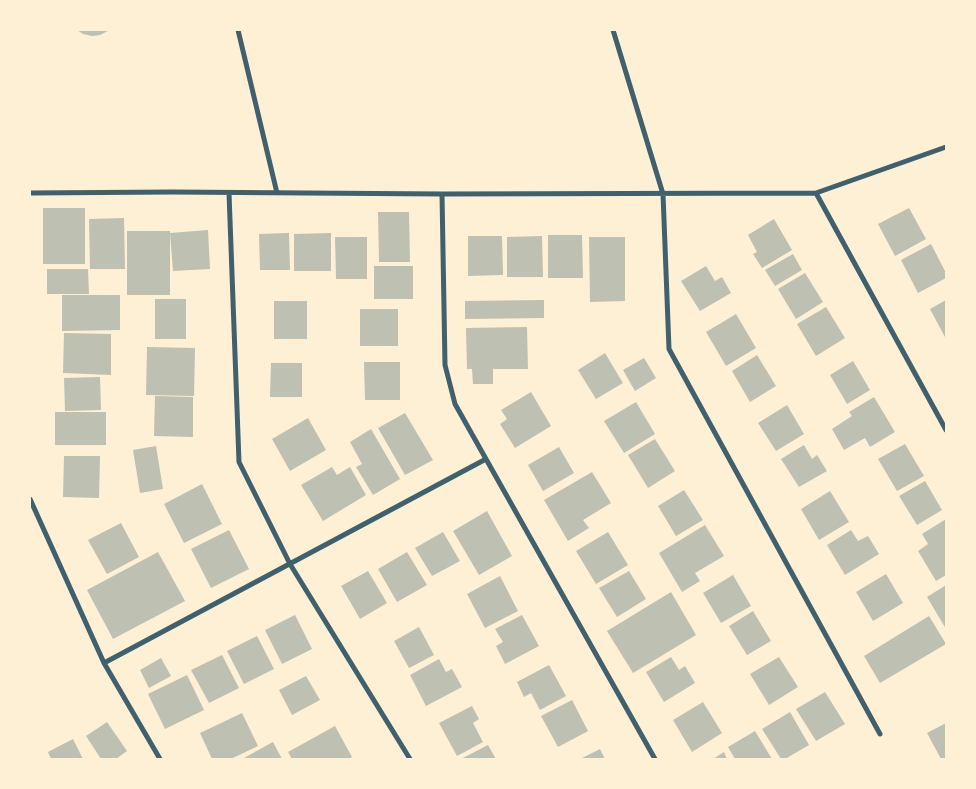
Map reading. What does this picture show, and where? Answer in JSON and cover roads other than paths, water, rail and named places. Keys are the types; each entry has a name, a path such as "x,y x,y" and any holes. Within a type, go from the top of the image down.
{"street":[{"path":"238,30 277,193"},
{"path":"613,30 662,194 669,349 880,734"},
{"path":"30,193 816,193 946,147"},
{"path":"228,193 239,462 290,564 410,759"},
{"path":"816,193 946,430"},
{"path":"442,194 445,365 455,404 655,759"},
{"path":"104,663 486,459"},
{"path":"30,499 104,663 160,759"}]}
